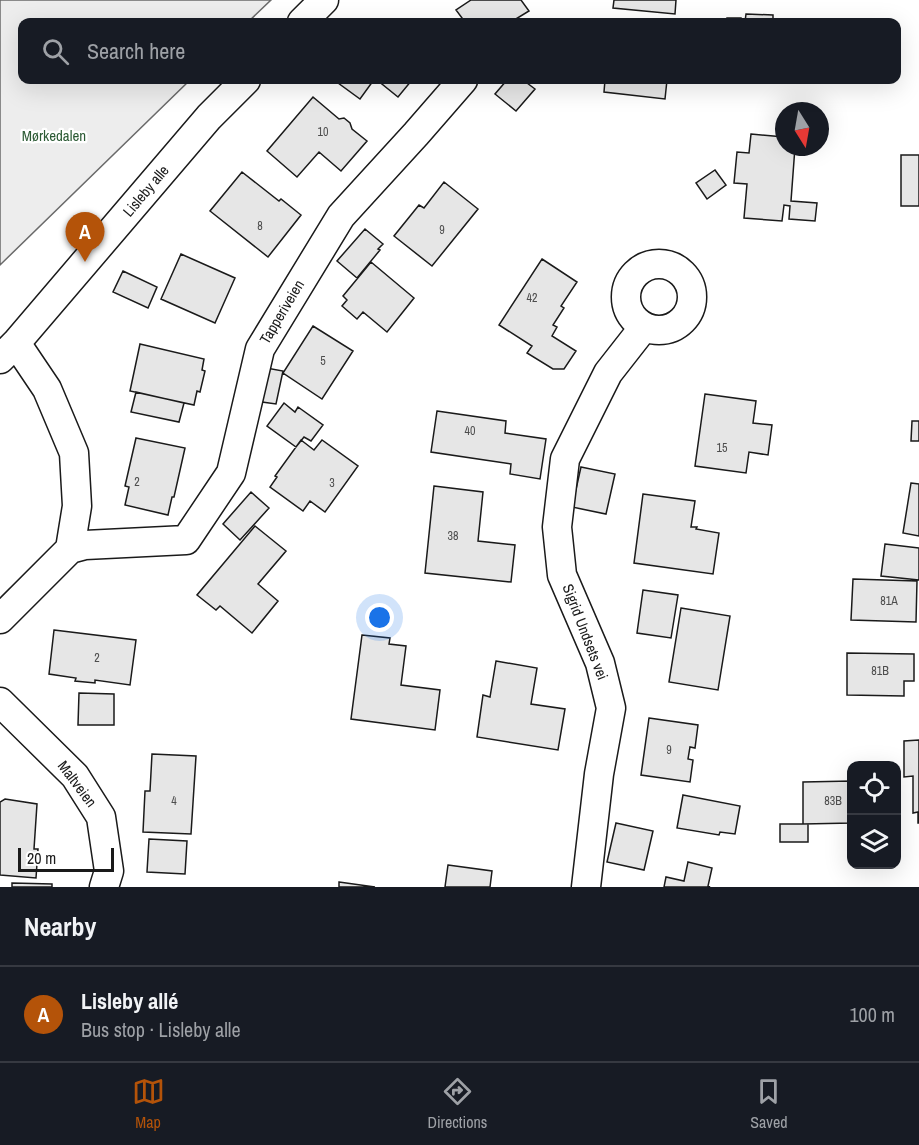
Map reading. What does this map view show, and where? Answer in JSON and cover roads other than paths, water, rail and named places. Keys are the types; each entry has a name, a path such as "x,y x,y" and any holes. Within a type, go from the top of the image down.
{"street":[{"path":"306,18 324,0"},
{"name":"Lisleby alle","path":"8,351 209,117 242,84"},
{"name":"Tapperiveien","path":"70,549 85,545 186,540 231,473 260,349 341,216 460,84"},
{"name":"Sigrid Undsets vei","path":"586,887 599,774 611,708 600,663 562,575 557,527 565,459 608,373 644,327"},
{"path":"0,619 70,549 77,506 74,453 48,389 8,351"},
{"name":"Maltveien","path":"0,702 75,776 101,817 109,871 104,887"}],"place":[{"name":"Lisleby allé","path":"85,262"}],"park label":[{"name":"Mørkedalen","path":"54,136"}]}
